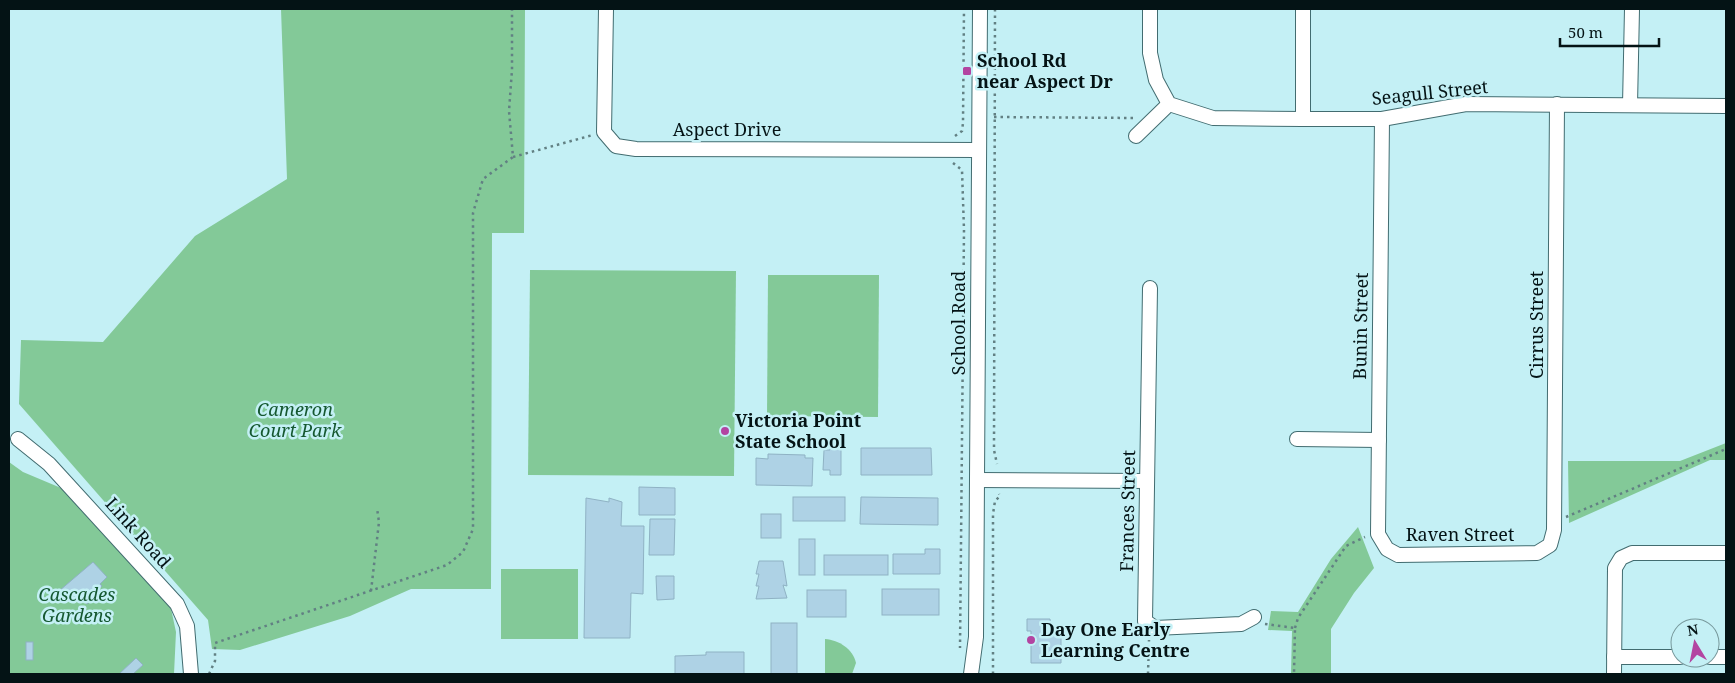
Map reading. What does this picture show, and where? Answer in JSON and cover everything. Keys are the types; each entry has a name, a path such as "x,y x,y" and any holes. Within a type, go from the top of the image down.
{"street":[{"path":"604,132 606,9"},
{"name":"School Road","path":"971,674 976,637 980,9"},
{"path":"1136,136 1169,104 1156,80 1150,53 1150,9"},
{"path":"1303,9 1303,119"},
{"path":"1630,105 1632,9"},
{"name":"Seagull Street","path":"1169,104 1213,118 1303,119 1382,119 1466,104 1726,106"},
{"name":"Cirrus Street","path":"1550,545 1554,530 1557,104"},
{"name":"Bunin Street","path":"1378,534 1382,119"},
{"name":"Aspect Drive","path":"604,132 616,146 636,148 979,150"},
{"name":"Frances Street","path":"1146,621 1150,288"},
{"name":"Link Road","path":"18,439 50,464 177,604 187,626 191,674"},
{"path":"1297,439 1379,440"},
{"path":"978,480 1147,481"},
{"name":"Raven Street","path":"1378,534 1387,549 1398,555 1537,553 1550,545"},
{"path":"1614,674 1615,568 1621,558 1632,553 1726,553"},
{"path":"1146,621 1155,628 1241,624 1254,617"},
{"name":"School Road","path":"976,637 981,674"},
{"path":"1614,657 1670,657"}],"path":[{"path":"512,9 512,70 509,111 512,157"},
{"path":"955,136 962,131 963,123 964,9"},
{"path":"995,9 994,450 997,464"},
{"path":"980,117 1155,118"},
{"path":"209,674 215,661 215,643 447,565 463,552 473,529 473,213 483,179 512,157 604,132"},
{"path":"952,157 953,162 962,170 964,230 960,655"},
{"path":"1554,518 1570,517 1726,449"},
{"path":"993,674 993,514 995,501 1000,496 997,492"},
{"path":"371,591 379,522 377,508"},
{"path":"1294,674 1295,628 1298,618 1346,546 1378,534"},
{"path":"1254,617 1266,624 1295,628"},
{"path":"1146,621 1149,639 1148,674"}],"green space":[{"name":"Cameron Court Park","path":"281,9 525,9 524,233 492,233 491,589 411,589 350,616 240,650 212,649 208,620 19,404 21,340 103,342 195,236 287,179"},
{"path":"530,270 736,271 734,476 528,475"},
{"path":"768,275 879,275 878,417 767,416"},
{"path":"1726,443 1726,460 1710,460 1569,523 1568,461 1680,461"},
{"name":"Cascades Gardens","path":"9,462 23,472 61,488 170,604 176,632 174,674 9,674"},
{"path":"1358,527 1374,568 1354,593 1331,629 1331,674 1291,674 1292,631 1268,630 1271,611 1298,612 1331,559"},
{"path":"501,569 578,569 578,639 501,639"},
{"path":"825,639 840,643 852,653 856,663 852,674 825,674"}],"building":[{"path":"830,445 841,445 841,475 830,475 830,470 823,470 824,450 830,450"},
{"path":"861,448 931,448 932,475 861,475"},
{"path":"768,454 805,455 805,458 813,458 812,486 756,485 756,458 768,459"},
{"path":"639,487 675,488 675,515 639,515"},
{"path":"793,497 845,497 845,521 793,521"},
{"path":"861,497 938,498 938,525 860,524"},
{"path":"586,498 609,502 609,498 622,502 621,526 644,526 643,594 631,593 630,638 584,638"},
{"path":"761,514 781,514 781,538 761,538"},
{"path":"650,519 675,519 674,555 649,555"},
{"path":"799,539 815,539 815,575 799,575"},
{"path":"925,549 940,549 940,574 893,574 893,554 925,554"},
{"path":"824,555 888,555 888,575 824,575"},
{"path":"759,561 783,561 787,586 783,585 787,598 756,599 759,586 756,586 759,574 756,574"},
{"path":"93,562 107,577 100,584 102,586 97,591 99,593 87,604 76,593 69,601 59,591"},
{"path":"656,576 674,576 674,599 657,600"},
{"path":"882,589 939,589 939,615 882,615"},
{"path":"807,590 846,590 846,617 807,617"},
{"path":"1027,619 1050,619 1051,629 1061,629 1061,663 1031,663 1031,631 1027,631"},
{"path":"771,623 797,623 797,674 771,674"},
{"path":"26,642 33,642 33,660 26,660"},
{"path":"706,652 744,652 744,674 675,674 675,656 706,655"},
{"path":"136,658 143,665 133,674 119,674"}],"place":[{"name":"School Rd near Aspect Dr","path":"967,71"},
{"name":"Victoria Point State School","path":"725,431"},
{"name":"Day One Early Learning Centre","path":"1031,640"}]}
